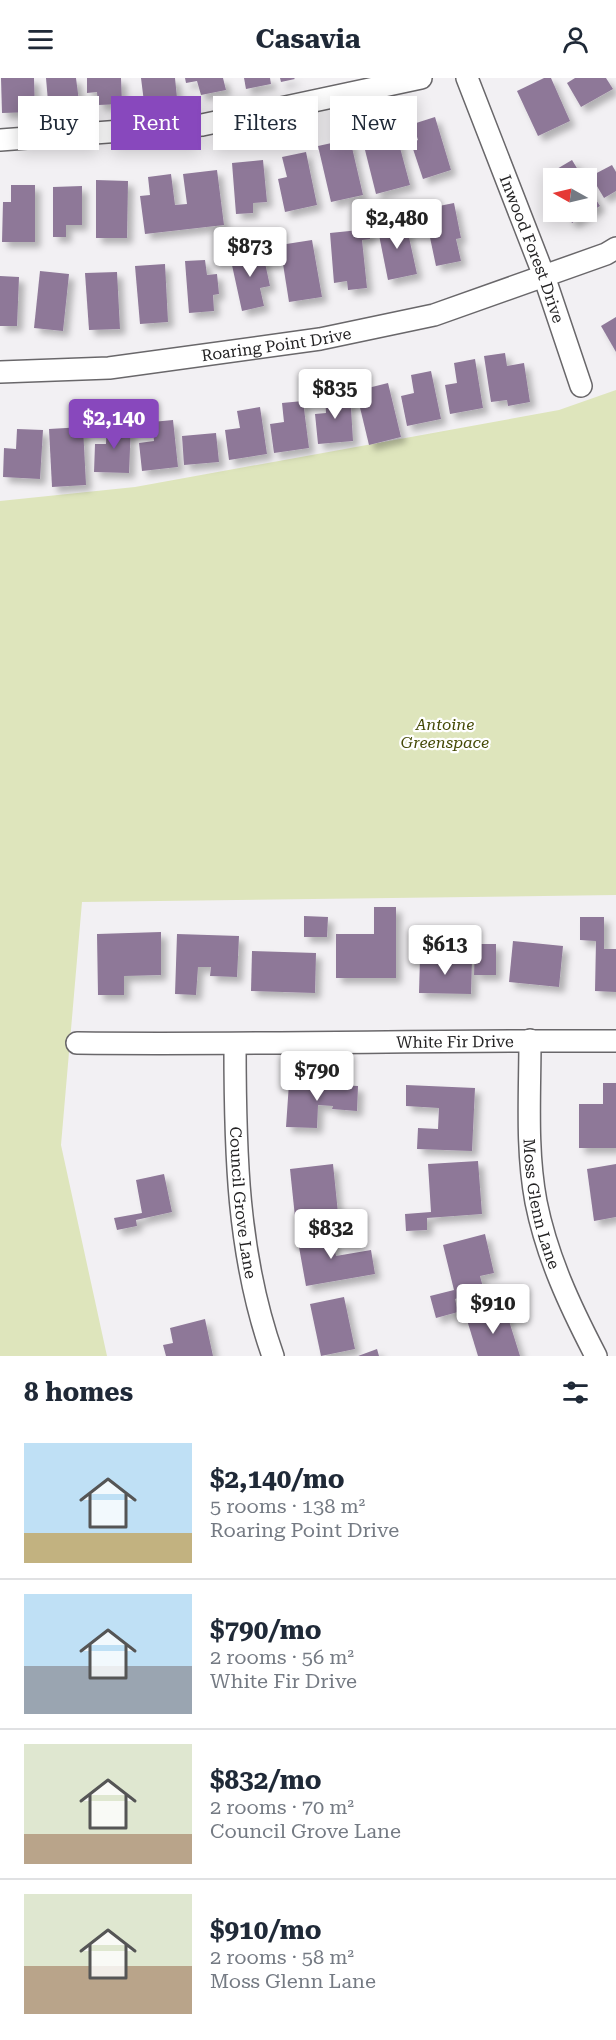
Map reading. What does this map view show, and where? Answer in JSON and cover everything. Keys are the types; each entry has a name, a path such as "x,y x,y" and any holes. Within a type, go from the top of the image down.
{"street":[{"path":"0,140 202,125 421,78"},
{"name":"Inwood Forest Drive","path":"467,78 544,276 581,386"},
{"name":"Roaring Point Drive","path":"0,372 109,368 320,339 434,315 606,254 616,248"},
{"name":"Moss Glenn Lane","path":"530,1041 530,1121 536,1199 543,1231 560,1282 596,1356"},
{"name":"White Fir Drive","path":"77,1043 235,1045 616,1041"},
{"name":"Council Grove Lane","path":"235,1045 238,1191 246,1252 273,1356"}],"green space":[{"name":"Antoine Greenspace","path":"616,390 616,895 82,902 61,1145 107,1356 0,1356 0,501 135,487 559,410"}],"building":[{"path":"1,78 34,78 35,96 18,96 18,113 2,113"},
{"path":"46,78 76,78 78,96 48,96"},
{"path":"87,78 121,78 122,96 111,96 111,104 99,105 97,92 87,93"},
{"path":"141,78 175,78 177,96 143,96"},
{"path":"185,78 223,78 226,90 201,95 197,81 186,83"},
{"path":"244,78 270,78 271,84 246,89"},
{"path":"280,78 294,78 295,79 281,82"},
{"path":"544,78 551,78 570,121 538,136 517,91"},
{"path":"575,78 606,78 613,89 581,107 567,83"},
{"path":"435,117 451,170 423,179 413,150 417,150 417,123"},
{"path":"330,143 330,150 353,150 363,195 331,202 318,146"},
{"path":"365,150 401,150 410,185 376,194"},
{"path":"306,152 317,205 285,212 278,179 287,177 282,157"},
{"path":"263,160 267,202 253,203 253,213 236,214 232,163"},
{"path":"572,160 577,168 558,168"},
{"path":"612,165 616,172 616,191 604,198 597,186 597,173"},
{"path":"217,170 224,225 145,234 140,196 150,195 148,177 171,174 175,205 187,204 183,174"},
{"path":"96,180 128,181 127,238 96,238"},
{"path":"11,185 35,185 35,242 2,242 3,202 11,202"},
{"path":"82,186 82,225 66,225 66,237 53,237 53,187"},
{"path":"454,203 461,238 456,239 461,261 436,266 424,209"},
{"path":"405,219 417,274 388,280 377,225"},
{"path":"369,229 370,239 362,240 367,288 348,290 347,281 334,283 330,233"},
{"path":"312,240 322,297 289,302 280,245"},
{"path":"262,249 270,286 260,288 264,306 242,311 230,256"},
{"path":"205,260 207,275 217,274 219,294 213,295 214,311 189,313 185,261"},
{"path":"165,264 168,322 140,324 135,266"},
{"path":"40,271 69,274 63,331 34,328"},
{"path":"117,272 120,329 89,330 85,273"},
{"path":"0,276 19,277 17,326 0,326"},
{"path":"616,317 616,352 601,326"},
{"path":"505,353 507,366 524,363 530,402 508,406 507,400 491,402 484,356"},
{"path":"475,359 483,408 450,414 445,385 457,383 454,363"},
{"path":"431,371 441,419 407,426 401,396 414,393 411,375"},
{"path":"388,383 401,437 369,445 356,391"},
{"path":"350,392 353,441 318,444 315,414 326,413 325,394"},
{"path":"303,401 309,448 274,453 270,424 284,422 282,403"},
{"path":"260,407 267,454 229,460 225,430 240,428 237,411"},
{"path":"173,420 178,467 142,471 139,443 154,441 152,422"},
{"path":"107,423 131,424 129,473 94,472 95,444 106,444"},
{"path":"83,427 86,485 52,487 49,429"},
{"path":"17,429 43,430 40,479 3,477 4,448 16,449"},
{"path":"216,433 219,462 184,465 182,436"},
{"path":"374,907 396,907 396,978 336,978 336,934 374,934"},
{"path":"304,916 328,917 327,937 304,937"},
{"path":"580,917 604,917 604,949 616,949 616,992 595,991 596,941 580,940"},
{"path":"161,932 161,975 124,976 124,995 98,995 97,934"},
{"path":"177,934 239,936 237,977 210,976 211,967 198,967 196,995 175,994"},
{"path":"513,941 563,946 559,987 509,982"},
{"path":"475,944 496,944 496,975 474,975"},
{"path":"252,951 316,953 315,993 251,991"},
{"path":"420,958 472,959 471,994 419,993"},
{"path":"289,1083 358,1086 357,1111 332,1109 333,1106 318,1105 317,1128 286,1127"},
{"path":"603,1083 616,1083 616,1148 579,1148 579,1104 603,1104"},
{"path":"406,1085 475,1088 472,1151 417,1149 418,1128 438,1129 439,1108 406,1106"},
{"path":"478,1161 482,1214 427,1218 427,1230 406,1231 405,1214 431,1212 428,1164"},
{"path":"333,1164 338,1213 295,1217 290,1169"},
{"path":"616,1164 616,1217 594,1221 587,1169"},
{"path":"164,1174 172,1212 136,1220 137,1226 117,1230 114,1218 142,1213 136,1180"},
{"path":"331,1230 336,1256 371,1250 375,1274 306,1286 297,1236"},
{"path":"485,1234 494,1273 480,1276 484,1291 455,1299 458,1312 436,1318 430,1296 454,1290 443,1245"},
{"path":"344,1297 355,1349 321,1356 310,1304"},
{"path":"505,1308 520,1356 478,1356 467,1320"},
{"path":"205,1319 213,1356 166,1356 163,1345 173,1343 170,1328"},
{"path":"377,1349 379,1356 358,1356"}]}
